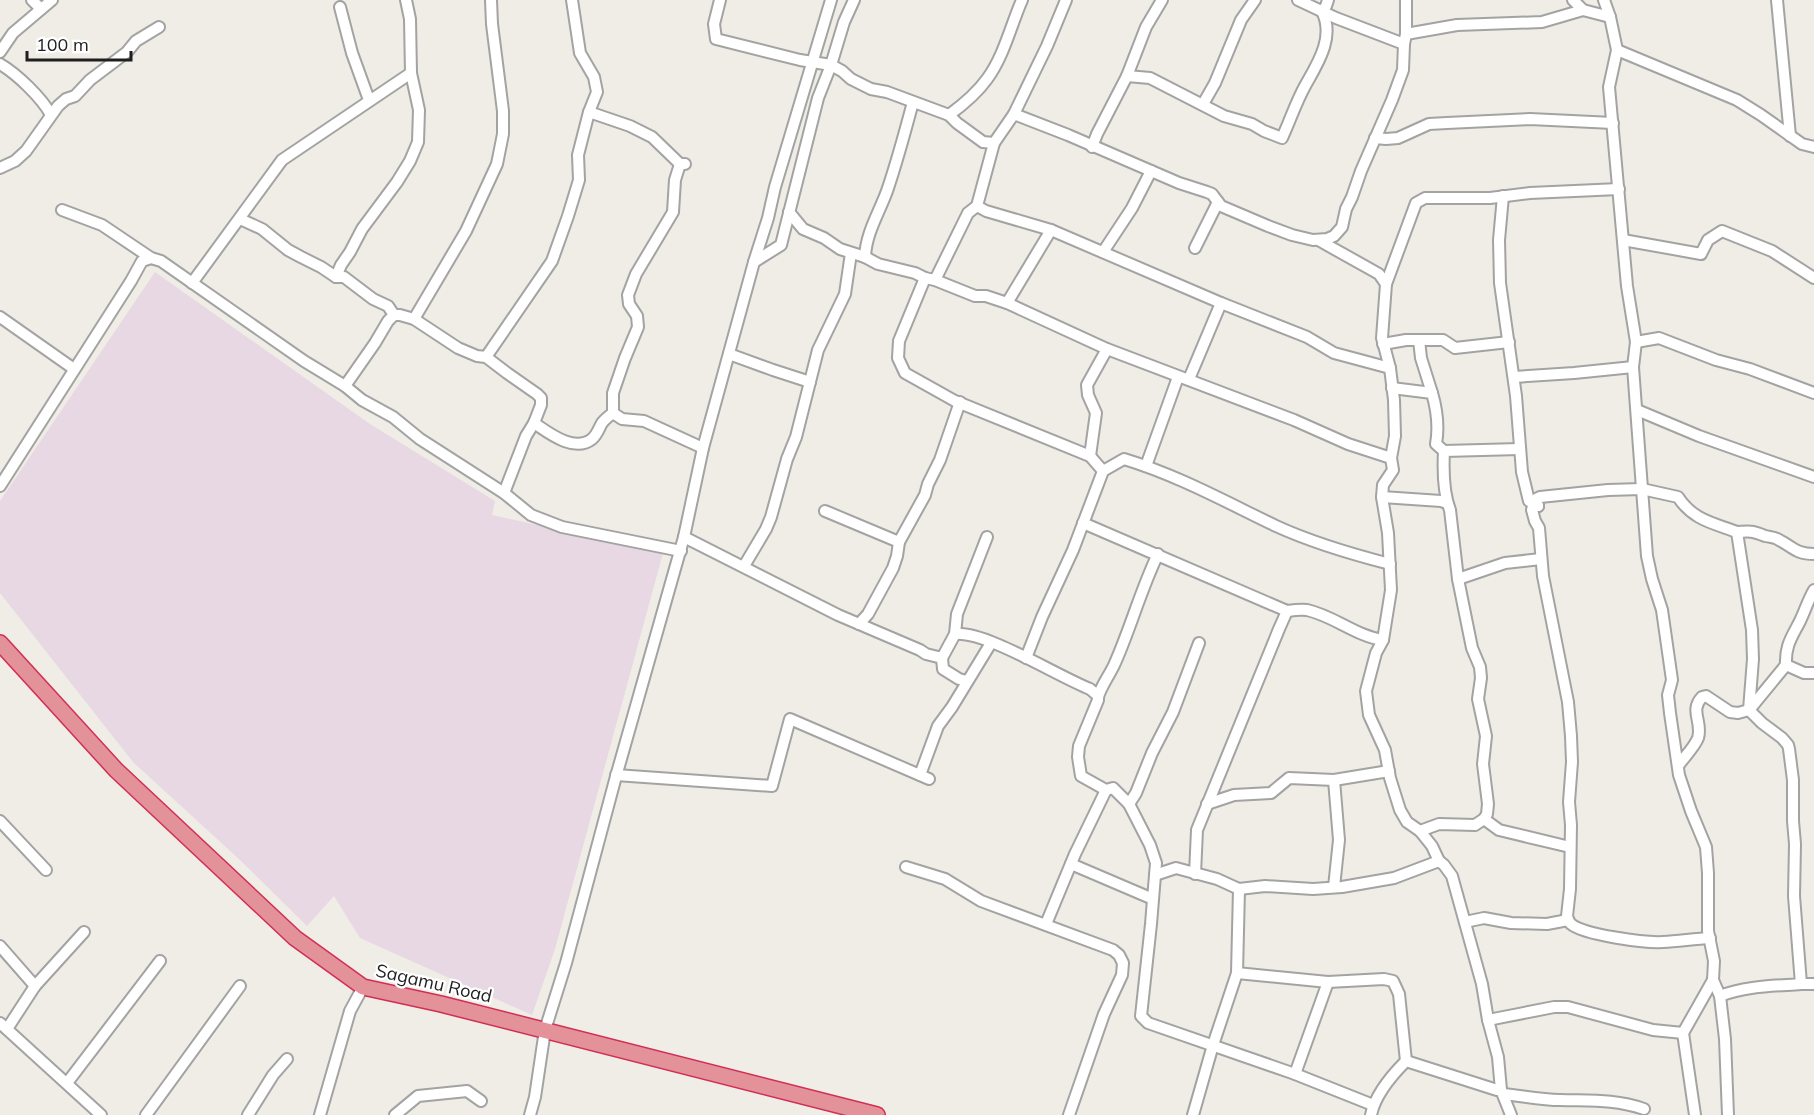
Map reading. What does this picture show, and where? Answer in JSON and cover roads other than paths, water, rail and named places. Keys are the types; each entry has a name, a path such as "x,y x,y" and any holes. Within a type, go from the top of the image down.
{"highway":[{"name":"Sagamu Road","path":"0,643 116,770 295,938 363,987 545,1030 853,1112 877,1115"}],"street":[{"path":"32,0 41,9"},
{"path":"0,52 13,33 52,0"},
{"path":"336,277 362,229 397,182 418,142 420,110 411,72 410,19 406,0"},
{"path":"414,319 466,231 497,164 503,134 503,111 491,0"},
{"path":"486,357 552,261 579,180 578,155 589,112 597,92 594,77 580,53 572,0"},
{"path":"720,0 714,24 716,39 800,60 831,65 871,89 887,92 949,115 983,142 994,143"},
{"path":"530,1115 545,1030 566,963 616,775 681,551 703,448 754,262 831,0"},
{"path":"754,262 782,244 818,98 844,21 854,0"},
{"path":"949,115 970,99 988,78 1006,42 1022,0"},
{"path":"1066,0 1047,46 1014,114 994,143 977,206 968,213 930,279 899,341 898,358 905,373 960,402 1090,456 1103,471"},
{"path":"1092,147 1127,76 1146,27 1162,0"},
{"path":"1203,104 1215,83 1241,20 1255,0"},
{"path":"1298,0 1336,18 1405,39 1457,25 1542,22 1583,10 1610,16"},
{"path":"1322,11 1328,0"},
{"path":"1320,241 1334,236 1342,227 1346,209 1403,70 1406,0"},
{"path":"1573,0 1583,10"},
{"path":"1604,0 1617,50 1609,87 1627,286 1636,342 1633,367 1647,556 1662,610 1672,680 1668,695 1678,766 1691,811 1706,847 1708,922 1714,961 1713,980 1683,1033 1695,1115"},
{"path":"1777,0 1790,136"},
{"path":"340,7 352,53 369,100"},
{"path":"1127,76 1150,78 1224,116 1252,124 1282,138 1325,45 1327,27 1322,11"},
{"path":"1327,27 1336,18"},
{"path":"0,168 15,161 26,151 51,115 66,99 75,96 90,80 126,52 136,41 159,27"},
{"path":"1617,50 1737,100 1802,144 1814,147"},
{"path":"0,64 19,78 51,115"},
{"path":"192,284 282,160 411,72"},
{"path":"865,257 870,231 887,192 913,102"},
{"path":"589,112 630,126 652,137 683,164 675,180 673,212 636,274 628,295 629,304 637,316 638,327 613,393 613,413"},
{"path":"1014,114 1179,183 1207,192 1221,206 1268,226 1292,235 1320,241 1379,274 1386,284"},
{"path":"1375,138 1386,140 1398,138 1429,124 1530,119 1613,123"},
{"path":"1103,252 1132,208 1150,171"},
{"path":"1511,1115 1503,1092 1482,984 1452,876 1439,861 1432,846 1419,831 1407,822 1400,810 1383,741 1369,715 1366,692 1376,652 1383,640 1389,606 1390,564 1382,497 1383,484 1393,470 1391,458 1395,436 1390,368 1382,338 1382,314 1386,284 1416,203 1425,198 1490,198 1619,189"},
{"path":"1503,196 1499,240 1500,283 1514,377 1522,472 1529,501 1538,506"},
{"path":"1195,248 1218,202"},
{"path":"977,206 986,211 1051,230 1307,337 1334,353 1390,368"},
{"path":"62,210 102,225 151,258 160,261 304,361 345,386 362,400 393,417 428,445 504,493 531,515 562,527 681,551"},
{"path":"789,212 803,229 851,253 878,264 915,273 975,296 986,296 1007,303 1107,349 1294,420 1338,440 1391,458"},
{"path":"240,219 262,229 288,249 336,277 344,277 388,306 394,315"},
{"path":"1007,303 1051,230"},
{"path":"1623,240 1701,254 1708,240 1722,231 1772,251 1814,278"},
{"path":"744,566 771,517 787,459 796,437 818,350 845,294 851,253"},
{"path":"0,486 142,261 151,258"},
{"path":"1146,466 1184,378 1221,303"},
{"path":"345,386 394,315 414,319 458,348 477,356 486,357 541,398 541,405 534,423 526,436 504,493"},
{"path":"0,317 74,369"},
{"path":"1636,342 1659,338 1814,393"},
{"path":"1383,344 1406,340 1443,340 1455,348 1509,342"},
{"path":"1419,340 1421,358 1437,417 1436,444 1444,451 1520,449"},
{"path":"1090,456 1096,413 1088,395 1087,385 1107,349"},
{"path":"729,354 810,382"},
{"path":"1514,377 1633,367"},
{"path":"1392,388 1432,393"},
{"path":"859,624 868,614 879,590 887,580 897,556 899,542 925,495 940,460 960,402"},
{"path":"1637,410 1699,436 1814,477"},
{"path":"534,423 554,437 570,443 584,443 593,438 603,421 613,413"},
{"path":"613,413 622,419 644,421 703,448"},
{"path":"1419,831 1439,824 1475,825 1484,819 1488,804 1483,764 1486,736 1478,699 1480,667 1472,648 1458,579 1443,467 1444,451"},
{"path":"1026,658 1073,550 1103,471 1124,459 1146,466 1227,501 1278,527 1340,552 1390,564"},
{"path":"1538,506 1536,499 1540,497 1642,489 1678,497 1700,519 1737,532 1754,531 1778,539 1793,550 1814,554"},
{"path":"1382,497 1447,503"},
{"path":"1538,506 1533,506 1532,510 1542,541 1541,560 1552,628 1568,702 1572,762 1569,801 1571,825 1568,920 1572,925 1587,931 1643,942 1710,938"},
{"path":"825,512 899,542"},
{"path":"1083,523 1287,610 1305,609 1370,638 1383,640"},
{"path":"1737,532 1752,630 1753,659 1749,710 1782,738 1789,749 1793,780 1794,896 1801,984"},
{"path":"684,537 859,624 926,654 942,658"},
{"path":"967,681 943,669 942,658 955,634 957,614 987,537"},
{"path":"1158,554 1148,574 1121,652 1097,696 1098,700 1079,746 1078,757 1081,776 1106,790 1113,788 1129,804 1150,845 1156,863 1141,1016 1148,1023 1296,1074 1372,1110 1390,1079 1406,1061 1399,994 1393,981 1384,979 1328,982 1237,974"},
{"path":"1458,579 1505,562 1541,560"},
{"path":"1678,766 1697,741 1700,730 1695,709 1696,703 1702,697 1711,698 1730,711 1738,713 1749,710 1786,665 1785,653 1790,638 1814,590"},
{"path":"1195,874 1197,830 1287,610"},
{"path":"955,634 964,633 1026,658 1089,689 1097,696"},
{"path":"616,775 772,786 790,718 924,777 938,726 991,643"},
{"path":"1129,804 1173,712 1199,643"},
{"path":"1786,665 1804,673 1814,673"},
{"path":"1207,804 1234,795 1271,793 1289,778 1334,780 1389,771"},
{"path":"1334,780 1339,840 1334,888"},
{"path":"1046,924 1106,790"},
{"path":"1484,819 1499,830 1570,847"},
{"path":"0,821 46,870"},
{"path":"1155,875 1176,868 1217,879 1239,889 1253,886 1334,888 1394,878 1439,861"},
{"path":"1071,864 1153,899"},
{"path":"906,867 945,879 981,901 1113,950 1119,955 1123,963 1122,975 1104,1014 1070,1115"},
{"path":"1193,1115 1237,974 1239,889"},
{"path":"1465,922 1484,918 1511,923 1547,924 1568,920"},
{"path":"84,932 35,986 3,1026 101,1115"},
{"path":"0,946 35,986"},
{"path":"67,1083 159,961"},
{"path":"1713,980 1720,996 1725,1039 1728,1115"},
{"path":"1296,1074 1328,982"},
{"path":"1720,996 1751,989 1814,984"},
{"path":"146,1115 240,986"},
{"path":"320,1115 350,1011 363,987"},
{"path":"1488,1020 1554,1007 1568,1007 1653,1029 1683,1033"},
{"path":"248,1115 273,1075 288,1059"},
{"path":"1406,1061 1503,1092 1549,1100 1625,1102 1644,1109"},
{"path":"396,1115 418,1096 468,1091 481,1101"}]}
